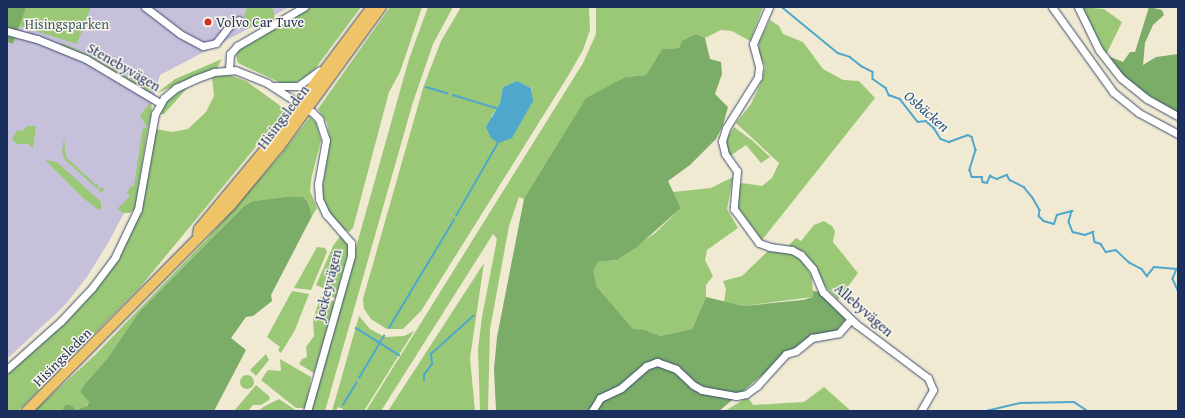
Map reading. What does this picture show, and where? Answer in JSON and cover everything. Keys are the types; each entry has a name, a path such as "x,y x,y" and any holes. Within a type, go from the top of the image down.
{"highway":[{"name":"Hisingsleden","path":"304,106 341,48 372,7"},
{"name":"Hisingsleden","path":"27,411 127,312 198,235 199,229 304,106 381,7"}],"street":[{"path":"145,7 180,34 203,46 216,43 230,25 239,20"},
{"path":"229,70 230,54 237,46 304,7"},
{"name":"Allebyvägen","path":"769,7 753,45 759,66 759,76 726,128 722,141 725,154 737,171 734,209 741,223 759,243 770,247 792,250 801,255 813,269 824,292 851,319 931,382 932,394 921,411"},
{"path":"1078,7 1093,40 1112,69 1134,90 1178,116"},
{"path":"1054,8 1095,69 1118,96 1146,118 1178,134"},
{"name":"Stenebyvägen","path":"7,31 37,39 86,59 160,103"},
{"path":"270,85 290,88 306,82 341,48"},
{"name":"Jockeyvägen","path":"160,103 182,84 214,72 229,70 249,73 304,106 319,119 325,133 325,147 318,184 319,199 326,214 349,238 352,249 307,411"},
{"path":"7,369 61,321 92,288 115,257 138,209 152,127 160,103"},
{"path":"592,411 600,398 621,388 646,366 657,362 676,369 693,385 702,390 736,396 746,394 757,386 786,354 796,350 812,338 839,333 851,319"}],"shaded area":[{"path":"26,7 290,7 160,75 151,108 137,189 108,243 87,277 64,306 7,359 7,42 13,44"}],"green space":[{"name":"Hisingsparken","path":"7,7 91,7 77,44 7,22"},
{"path":"7,7 26,7 13,44 7,42"},
{"path":"247,7 272,7 276,20 261,28 251,27 244,17"},
{"path":"310,7 361,7 315,69 304,78 294,83 283,84 238,63 236,56 239,49"},
{"path":"390,7 422,7 400,72 389,92 353,228 349,232 343,229 325,208 321,198 330,139 327,123 318,109"},
{"path":"428,7 453,7 433,44 413,102 325,411 310,411 409,59"},
{"path":"461,7 589,7 590,30 583,50 421,311 403,329 387,329 371,319 364,309 363,299 423,88 441,41","holes":["517,81 531,88 531,104 520,123 491,117 500,103 503,87"]},
{"path":"596,7 763,7 750,41 732,31 721,30 705,38 696,34 679,48 662,49 646,75 626,77 524,199 519,197 509,226 490,329 488,411 480,411 478,349 482,317 497,239 493,234 381,411 366,411 583,63 596,34"},
{"path":"1082,7 1104,9 1122,22 1105,57"},
{"path":"1149,7 1162,10 1164,15 1153,25 1145,43 1143,65 1156,57 1178,54 1178,113 1130,84 1108,56 1123,62 1130,52 1135,52"},
{"path":"770,20 779,26 783,34 803,42 823,69 843,80 859,81 875,98 762,240 737,207 737,186 742,183 762,186 772,178 779,163 736,123 751,104 763,78 765,66 759,54 759,42"},
{"path":"696,34 705,38 710,59 721,62 722,74 715,94 728,107 723,125 716,139 690,165 668,181 681,208 638,246 617,260 598,262 593,271 597,287 633,329 645,330 660,336 692,329 706,297 743,306 803,300 813,297 813,291 821,292 846,319 835,332 802,342 719,411 496,411 494,369 497,337 524,199 586,98 626,77 646,75 662,49 679,48 682,41"},
{"path":"62,43 89,55 138,83 157,90 153,92 144,89 97,62 60,45"},
{"path":"222,59 217,68 157,93 175,79"},
{"path":"227,74 246,81 286,110 141,286 18,411 7,411 7,374 95,290 128,240 144,197 156,129 172,132 188,129 206,112 214,96 212,77"},
{"path":"190,85 164,114 160,114 167,100"},
{"path":"150,103 152,109 149,126 146,126 140,115"},
{"path":"310,117 316,123 321,140 311,180 310,191 317,208 312,216 308,202 303,197 253,201 244,206 139,312 106,360 83,386 80,392 89,402 84,409 77,410 71,405 65,405 62,411 34,411 95,355 208,238 279,157"},
{"path":"28,126 36,126 33,148 28,144 17,144 12,139 17,130 22,131"},
{"path":"148,127 135,208 130,213 124,213 117,209 130,196 127,193 131,186 134,186 143,128"},
{"path":"734,127 753,141 770,157 761,163 746,145 730,156 724,143"},
{"path":"64,138 66,157 95,184 98,184 98,188 105,188 102,193 65,160 62,152"},
{"path":"45,160 57,162 101,202 101,208 99,210 83,198"},
{"path":"733,177 727,209 738,228 707,250 705,260 713,276 706,285 706,297 692,329 660,336 645,330 633,330 597,287 592,271 598,262 617,260 655,233 681,208 673,192 711,188"},
{"path":"303,197 308,202 312,216 271,295 272,301 253,316 246,317 231,338 246,350 214,411 62,411 65,405 71,405 77,410 87,406 89,402 80,392 83,386 106,360 139,312 244,206 253,201"},
{"path":"824,221 832,226 835,231 833,242 858,273 838,300 824,285 805,253 788,246 796,238 801,241 814,225"},
{"path":"341,235 350,246 336,298 322,293 325,289 316,285 333,246"},
{"path":"317,247 325,248 327,252 311,290 294,288"},
{"path":"769,250 793,254 803,262 812,277 813,297 743,306 724,302 726,289 723,281 742,276"},
{"path":"484,263 470,358 475,411 388,411"},
{"path":"292,291 309,294 295,330 281,353 278,350 280,347 267,337"},
{"path":"321,296 335,302 314,373 299,364 302,359 307,357 306,347 314,336 313,319"},
{"path":"359,316 370,329 385,337 404,336 414,331 364,411 343,411 343,409 338,407 336,411 332,411"},
{"path":"266,354 269,360 256,376 250,370"},
{"path":"280,359 311,377 306,408 296,408 261,380 268,370 281,371"},
{"path":"244,375 250,375 254,379 254,385 250,389 244,389 240,385 240,379"},
{"path":"256,385 270,397 269,400 261,405 253,405 248,411 234,411"},
{"path":"824,387 851,411 725,411 748,397 753,405 804,402"},
{"path":"279,399 297,411 259,411 263,407"}],"water":[{"path":"517,81 531,88 533,101 512,138 498,143 491,138 486,127 500,103 503,87"}],"waterway":[{"name":"Osbäcken","path":"782,7 838,53 850,57 863,67 873,72 873,79 886,88 889,95 900,99 918,122 926,121 934,128 941,139 949,142 968,135 972,137 976,150 970,170 972,177 982,177 983,182 987,183 990,176 997,179 1007,175 1010,180 1024,187 1033,198 1040,210 1039,216 1044,221 1054,224 1057,215 1072,211 1069,222 1073,232 1085,235 1093,232 1095,242 1101,244 1106,252 1116,250 1130,263 1142,269 1147,276 1154,267 1177,269 1173,279 1178,290"},
{"path":"426,87 447,93"},
{"path":"453,95 496,108"},
{"path":"456,216 498,143"},
{"path":"389,328 454,220"},
{"path":"424,381 424,375 432,364 431,354 473,316"},
{"path":"356,328 399,355"},
{"path":"359,378 384,336"},
{"path":"343,405 356,383"},
{"path":"986,411 1020,403 1074,402 1088,411"}],"place":[{"name":"Volvo Car Tuve","path":"208,22"}]}
